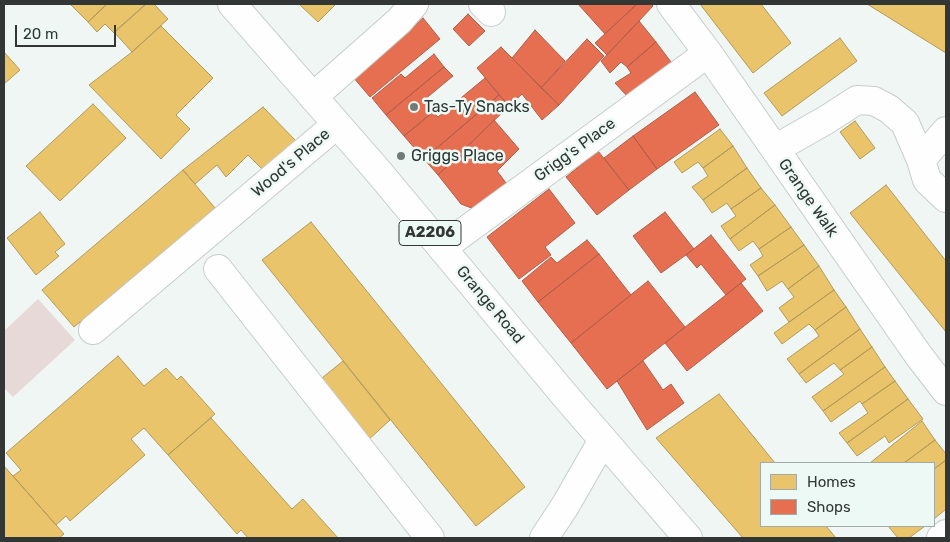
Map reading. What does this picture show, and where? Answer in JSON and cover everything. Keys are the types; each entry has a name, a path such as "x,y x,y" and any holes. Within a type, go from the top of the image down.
{"street":[{"name":"Grange Road","path":"232,4 688,538"},
{"path":"313,97 399,21 414,4"},
{"name":"Grange Walk","path":"671,4 708,53 914,349 946,391"},
{"name":"Grigg's Place","path":"442,248 708,53"},
{"path":"775,149 857,100 874,101 889,109 905,124 921,160 927,180 946,198"},
{"name":"Wood's Place","path":"93,330 336,125"},
{"path":"921,160 946,131"},
{"path":"218,269 430,538"},
{"path":"544,538 603,440"},
{"path":"941,538 946,534"}],"shaded area":[{"path":"38,299 75,340 13,397 4,388 4,331"}],"building: Homes":[{"path":"70,4 107,4 88,22"},
{"path":"107,4 146,4 114,33 105,24 97,32 88,22"},
{"path":"146,4 154,4 168,19 132,52 114,32"},
{"path":"299,4 336,4 318,22"},
{"path":"700,4 761,4 791,43 753,73"},
{"path":"867,4 946,4 946,53"},
{"path":"161,26 213,78 176,115 190,129 161,159 89,85 132,52"},
{"path":"840,38 857,61 782,116 764,93"},
{"path":"4,52 20,70 4,84"},
{"path":"93,104 126,138 60,201 26,166"},
{"path":"263,107 296,141 264,171 248,155 226,177 217,165 195,184 183,170"},
{"path":"855,121 875,148 860,159 840,132"},
{"path":"720,129 733,146 703,168 698,162 682,173 674,162"},
{"path":"733,146 747,168 703,200 692,187 708,176 703,168"},
{"path":"747,168 761,188 731,209 727,203 712,213 703,200"},
{"path":"183,170 215,208 74,327 42,290"},
{"path":"886,185 946,261 946,332 850,213"},
{"path":"761,188 775,205 730,239 721,226 736,216 731,209"},
{"path":"775,205 791,227 759,249 753,241 739,251 730,239"},
{"path":"40,212 65,244 55,252 59,256 36,275 7,238"},
{"path":"311,222 525,487 476,526 262,260"},
{"path":"791,227 804,245 758,276 750,265 763,256 759,249"},
{"path":"804,245 819,266 788,289 782,281 767,291 758,276"},
{"path":"819,266 834,290 789,322 779,308 794,297 788,289"},
{"path":"834,290 846,307 815,330 809,324 782,344 774,333"},
{"path":"846,307 860,329 799,374 787,359 819,336 815,330"},
{"path":"860,329 872,347 840,370 834,363 806,383 799,374"},
{"path":"872,347 885,367 823,411 812,397 844,374 840,370"},
{"path":"118,356 144,386 166,368 177,380 181,376 215,414 168,455 144,428 131,439 145,455 70,521 66,516 56,525 13,476 21,470 6,453"},
{"path":"343,361 390,420 367,441 317,382"},
{"path":"885,367 895,381 862,404 860,401 831,422 823,411"},
{"path":"895,381 908,399 847,443 839,433 868,413 862,404"},
{"path":"719,394 774,462 760,462 760,527 827,527 836,538 743,538 656,438"},
{"path":"908,399 923,419 889,443 885,436 857,456 847,443"},
{"path":"211,418 292,509 303,499 338,538 248,538 241,530 237,534 168,455"},
{"path":"922,421 935,440 905,462 871,462"},
{"path":"935,440 946,454 946,460 935,468 935,462 905,462"},
{"path":"946,460 946,509 935,518 935,468"},
{"path":"4,466 64,534 59,538 4,538"},
{"path":"889,527 924,527 909,538 898,538"}],"building: Shops":[{"path":"578,4 637,4 605,34"},
{"path":"637,4 651,4 653,6 607,55 595,43"},
{"path":"468,14 485,31 469,46 453,29"},
{"path":"423,18 440,39 370,97 353,77"},
{"path":"639,21 656,42 627,67 621,62 610,73 601,61"},
{"path":"535,30 565,61 541,88 512,58"},
{"path":"587,39 604,56 559,105 541,88"},
{"path":"656,42 671,62 627,96 615,83 631,73 627,67"},
{"path":"501,47 559,105 542,120 522,94 509,106 477,68"},
{"path":"434,54 444,67 386,115 372,98 401,74 405,78"},
{"path":"444,67 453,76 424,100 433,112 404,136 386,115"},
{"path":"485,78 499,95 424,159 404,136 433,112 438,117"},
{"path":"695,92 719,125 657,169 633,136"},
{"path":"499,95 509,106 438,175 424,159"},
{"path":"494,120 519,149 497,171 506,183 474,209 461,204 438,175"},
{"path":"633,136 657,169 629,190 604,158"},
{"path":"598,151 629,190 597,215 566,177"},
{"path":"549,189 575,223 545,247 551,255 519,279 487,237"},
{"path":"665,212 694,249 661,273 633,236"},
{"path":"711,235 746,279 726,295 701,264 697,268 686,255"},
{"path":"587,240 599,254 538,302 522,281 551,257 557,263"},
{"path":"599,254 631,295 571,343 538,302"},
{"path":"648,281 685,327 607,389 571,343"},
{"path":"741,283 763,311 687,371 665,343"},
{"path":"643,361 663,390 671,384 684,403 647,430 617,381"}],"place":[{"name":"Tas-Ty Snacks","path":"414,107"},
{"name":"Griggs Place","path":"401,156"}]}
